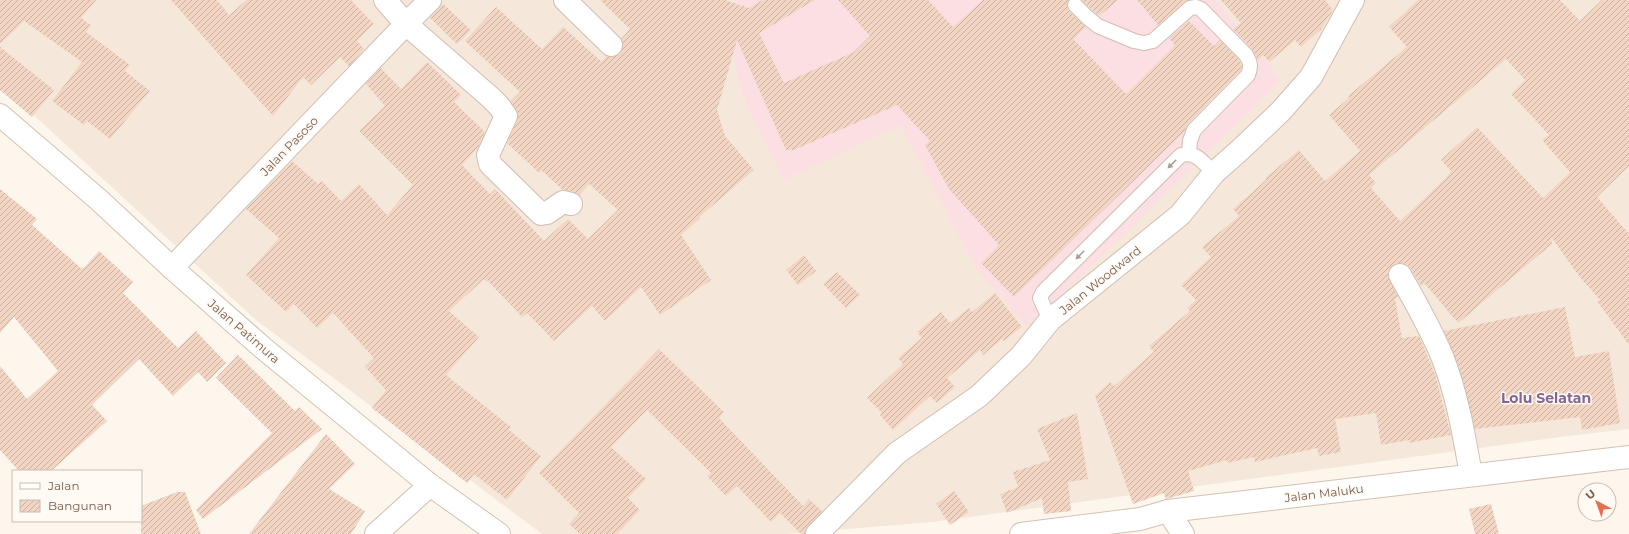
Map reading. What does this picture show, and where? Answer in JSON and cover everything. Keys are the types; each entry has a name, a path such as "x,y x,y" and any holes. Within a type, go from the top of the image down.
{"street":[{"path":"385,0 406,24 490,97 504,113 505,120 488,155 490,164 541,214 547,213 563,202 571,204"},
{"name":"Jalan Pasoso","path":"172,268 430,0"},
{"path":"565,0 611,45"},
{"name":"Jalan Woodward","path":"817,534 897,453 979,396 1021,356 1050,320 1180,215 1214,173 1281,111 1311,77 1353,0"},
{"name":"Jalan Patimura","path":"0,115 99,200 172,268 263,348 430,485 499,534"},
{"path":"1400,275 1428,325 1442,357 1454,392 1465,438 1471,475"},
{"name":"Jalan Maluku","path":"1021,534 1140,519 1168,511 1629,457"},
{"path":"376,534 430,485"},
{"path":"1168,511 1184,534"}],"lane":[{"path":"1075,5 1098,26 1144,44 1153,41 1190,8 1196,7 1201,9 1246,55 1250,61 1251,67 1248,75 1194,130 1190,141 1189,153"},
{"path":"1050,320 1040,298 1043,292 1181,155 1189,153 1196,155 1214,173"}],"shaded area":[{"path":"0,0 1629,0 1629,429 933,522 786,534 542,534 256,320 0,84"},
{"path":"735,0 1216,0 1281,80 1028,328 975,267 901,125 785,179 752,118 739,82 731,42"}],"building":[{"path":"0,0 96,0 81,18 91,25 86,32 130,65 125,71 150,91 110,139 87,121 84,125 52,101 82,62 24,21 0,44"},
{"path":"171,0 217,0 229,15 247,0 351,0 374,24 357,41 364,49 349,66 340,57 311,85 303,77 273,116"},
{"path":"600,0 725,0 749,8 763,0 815,0 759,33 784,83 854,52 870,36 838,0 928,0 953,27 983,0 1068,0 1067,7 1069,11 1086,27 1073,39 1126,94 1175,45 1169,38 1189,21 1214,46 1220,40 1239,60 1242,67 1241,70 1188,124 1184,132 1014,297 981,263 999,245 949,189 925,145 930,141 897,105 794,150 786,150 737,40 717,110 725,136 754,170 699,217 700,218 681,235 711,280 660,315 641,287 605,321 592,306 554,341 527,313 522,317 487,280 486,282 484,279 449,311 479,337 446,375 511,427 509,430 541,456 507,500 474,474 467,483 372,408 386,390 365,367 374,358 333,313 317,328 294,304 286,312 246,275 279,238 246,209 292,161 318,184 322,181 341,201 359,184 387,215 413,185 359,131 385,106 366,84 381,68 401,89 427,62 461,95 454,102 485,132 477,149 462,165 490,194 495,189 544,241 568,219 588,239 618,210 589,184 579,195 574,192 563,190 541,170 539,173 507,143 517,121 518,115 511,101 520,92 465,41 496,7 542,49 563,27 602,62 606,56 614,57 620,53 623,48 621,39 630,29"},
{"path":"1082,0 1118,0 1099,16"},
{"path":"1137,0 1188,0 1158,25"},
{"path":"1221,0 1325,0 1333,10 1320,31 1301,47 1295,40 1269,62 1263,55 1258,60 1252,49 1233,29 1241,23"},
{"path":"1418,0 1560,0 1580,21 1602,0 1629,0 1629,166 1597,197 1629,234 1629,345 1597,301 1600,300 1579,276 1551,237 1552,244 1458,323 1425,284 1421,286 1407,264 1394,264 1389,269 1388,275 1398,297 1395,299 1402,338 1419,336 1435,374 1451,435 1409,443 1409,440 1381,445 1376,413 1335,419 1341,452 1319,456 1317,448 1255,462 1254,457 1227,463 1227,460 1188,471 1194,491 1166,499 1164,493 1133,504 1095,396 1110,382 1114,386 1154,352 1149,346 1190,311 1187,308 1196,300 1181,285 1211,257 1202,247 1239,216 1233,209 1266,180 1265,178 1299,150 1325,181 1360,151 1329,115 1349,98 1348,96 1407,47 1389,27","holes":["1506,59 1525,80 1511,94 1549,135 1542,140 1570,172 1543,198 1477,127 1441,160 1451,171 1446,178 1400,221 1371,188 1376,183 1369,175"]},
{"path":"443,4 471,30 457,44 430,18"},
{"path":"0,47 54,90 32,117 0,90"},
{"path":"0,189 37,219 32,225 82,269 99,251 133,282 123,293 178,348 196,331 226,363 207,382 198,372 173,396 139,359 92,405 107,421 52,470 18,470 0,450 0,366 27,399 58,371 14,317 0,333"},
{"path":"804,255 816,271 798,285 786,270"},
{"path":"837,272 860,295 846,308 823,284"},
{"path":"995,293 1022,327 1004,341 1002,339 983,355 980,350 947,378 955,387 937,403 930,396 893,430 880,415 882,413 867,398 903,364 898,358 922,338 917,332 941,312 950,323 969,308 972,312"},
{"path":"1565,307 1575,357 1609,351 1620,423 1582,430 1580,417 1475,429 1459,367 1444,331"},
{"path":"659,349 724,412 719,418 803,506 809,499 822,511 808,526 805,534 801,534 780,513 771,522 737,486 726,496 707,476 711,473 647,410 611,447 646,479 628,498 640,510 617,534 580,534 569,524 579,513 539,473"},
{"path":"238,355 295,411 299,407 322,429 203,519 196,510 272,433 216,378"},
{"path":"1077,413 1088,479 1068,482 1071,511 1044,514 1042,498 1007,513 1000,494 1018,487 1013,472 1050,460 1037,429"},
{"path":"326,434 355,464 329,489 365,511 351,534 249,534"},
{"path":"954,491 969,512 950,525 936,504"},
{"path":"177,492 185,492 201,534 141,534 142,506"},
{"path":"1491,504 1499,534 1475,534 1469,509"}],"district":[{"name":"Lolu Selatan","path":"1546,398"}]}
